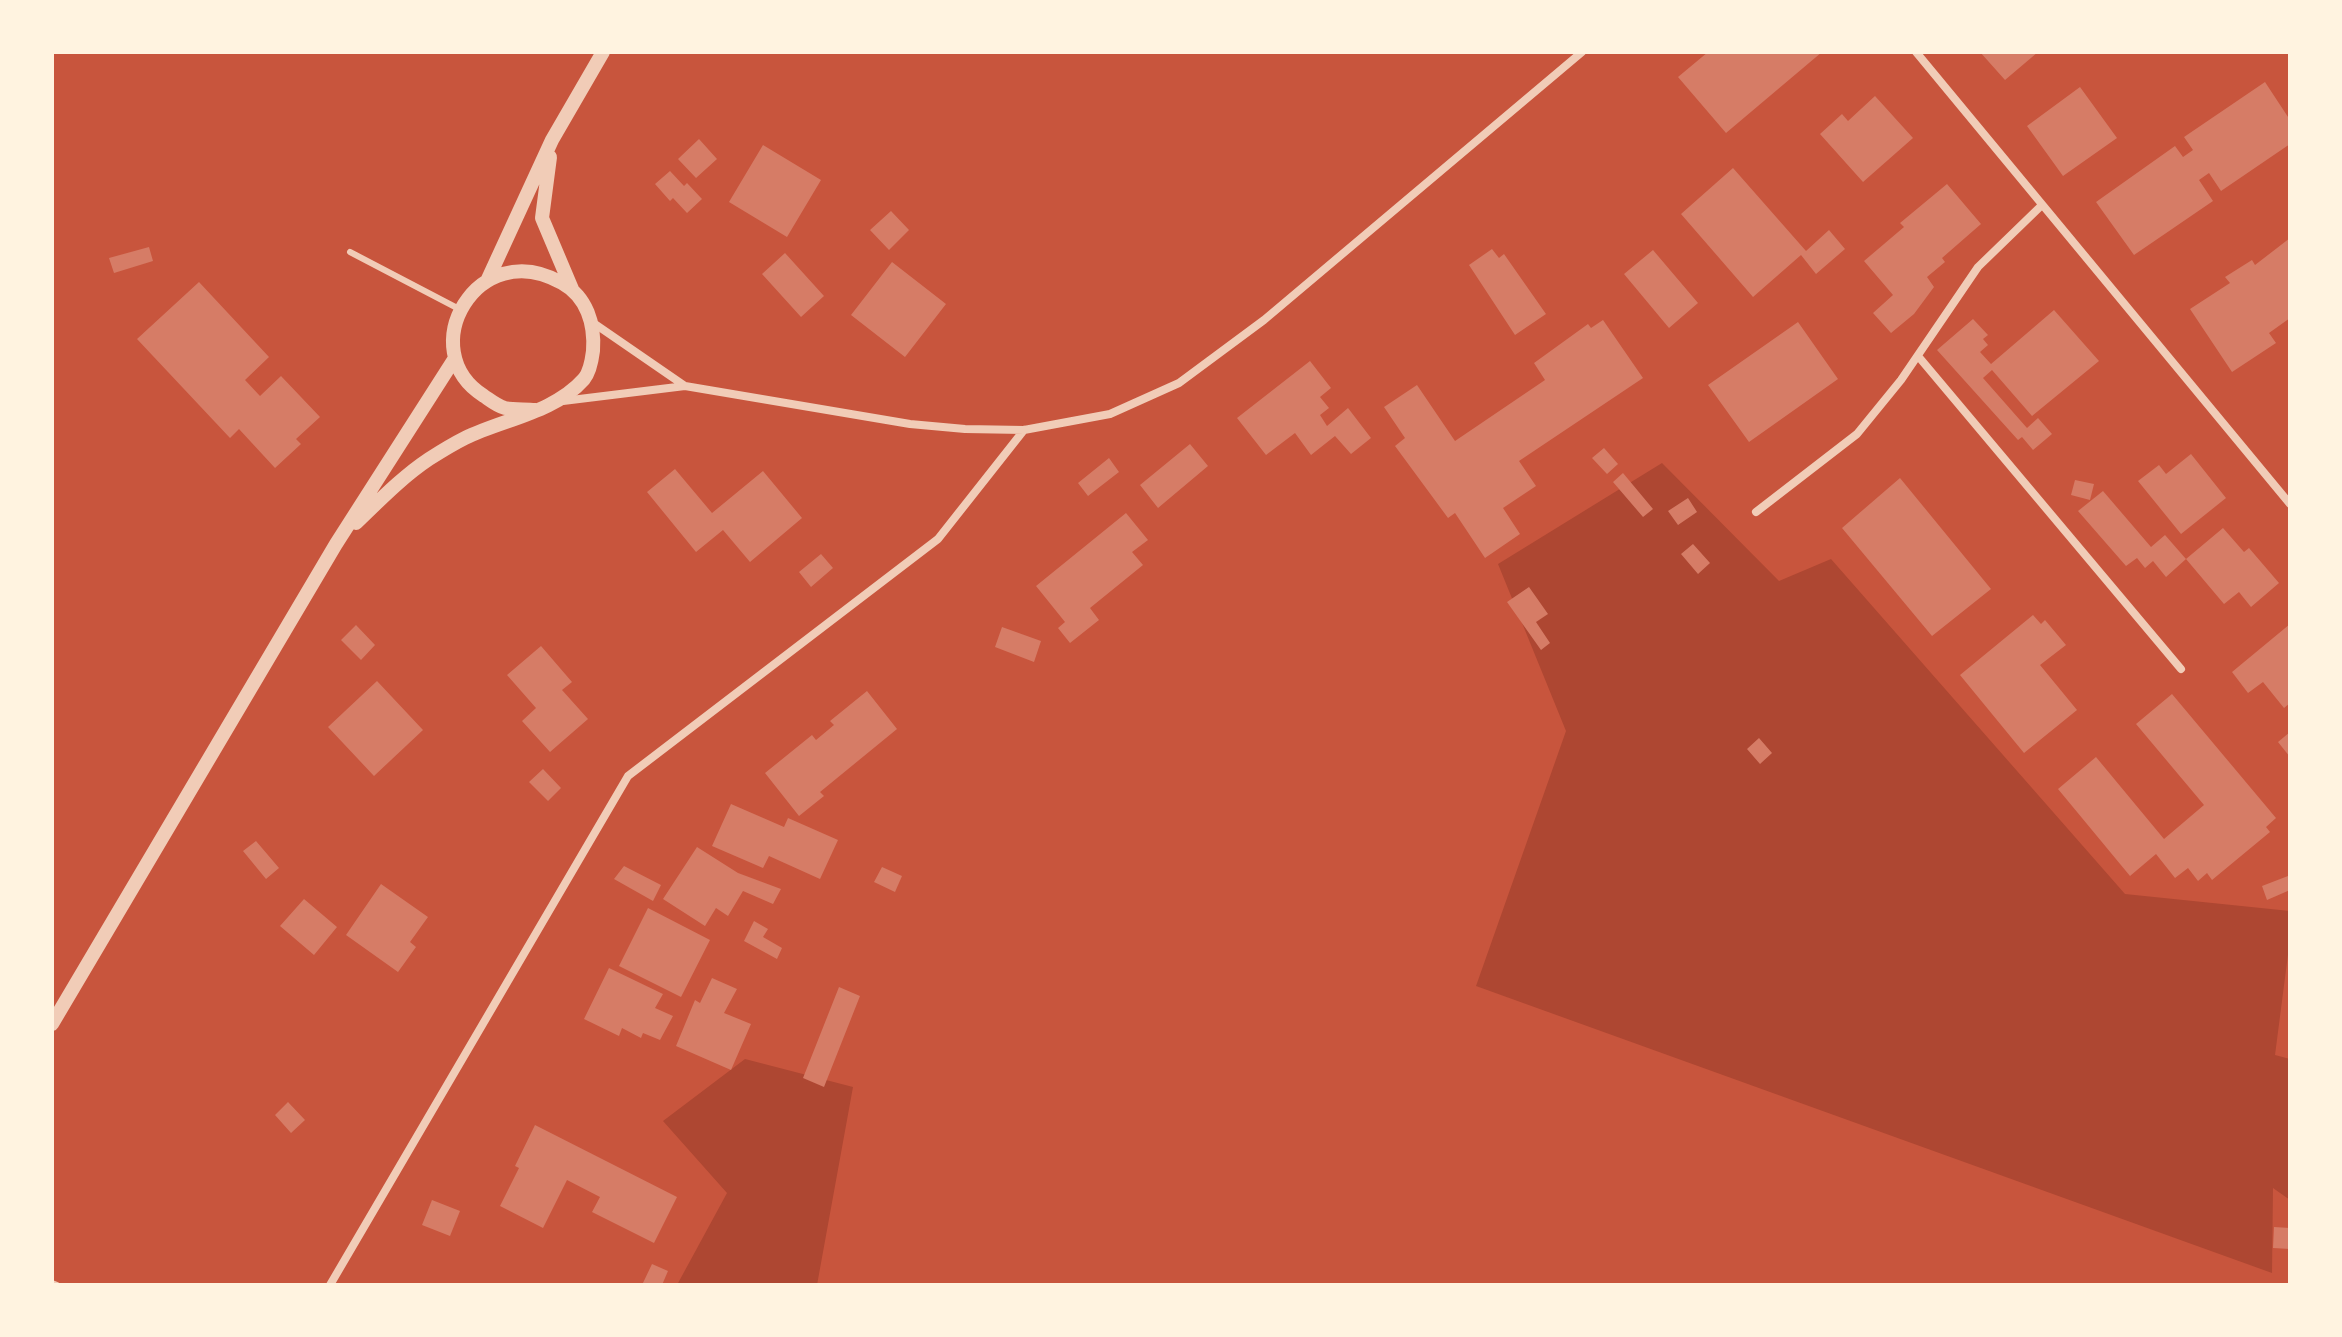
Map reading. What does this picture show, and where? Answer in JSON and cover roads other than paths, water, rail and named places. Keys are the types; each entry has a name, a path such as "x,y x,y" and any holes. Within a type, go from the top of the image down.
{"street":[{"path":"488,279 552,140 603,52"},
{"path":"336,544 388,491 427,461 465,438 558,401 685,386 910,424 965,429 1024,430 1110,414 1179,383 1264,320 1582,52"},
{"path":"1916,52 2290,504"},
{"path":"552,140 542,218 572,289"},
{"path":"1756,512 1857,434 1918,356 1978,267 2042,205"},
{"path":"535,410 502,408 472,389 455,358 456,320 474,290 488,279 511,271 544,273 572,289 582,300 592,322 593,353 586,377 558,401"},
{"path":"592,322 685,386"},
{"path":"1918,356 2181,669"},
{"path":"52,1024 336,544 455,358"},
{"path":"330,1285 628,776 938,539 1024,430"}],"lane":[{"path":"350,252 461,310"}]}
